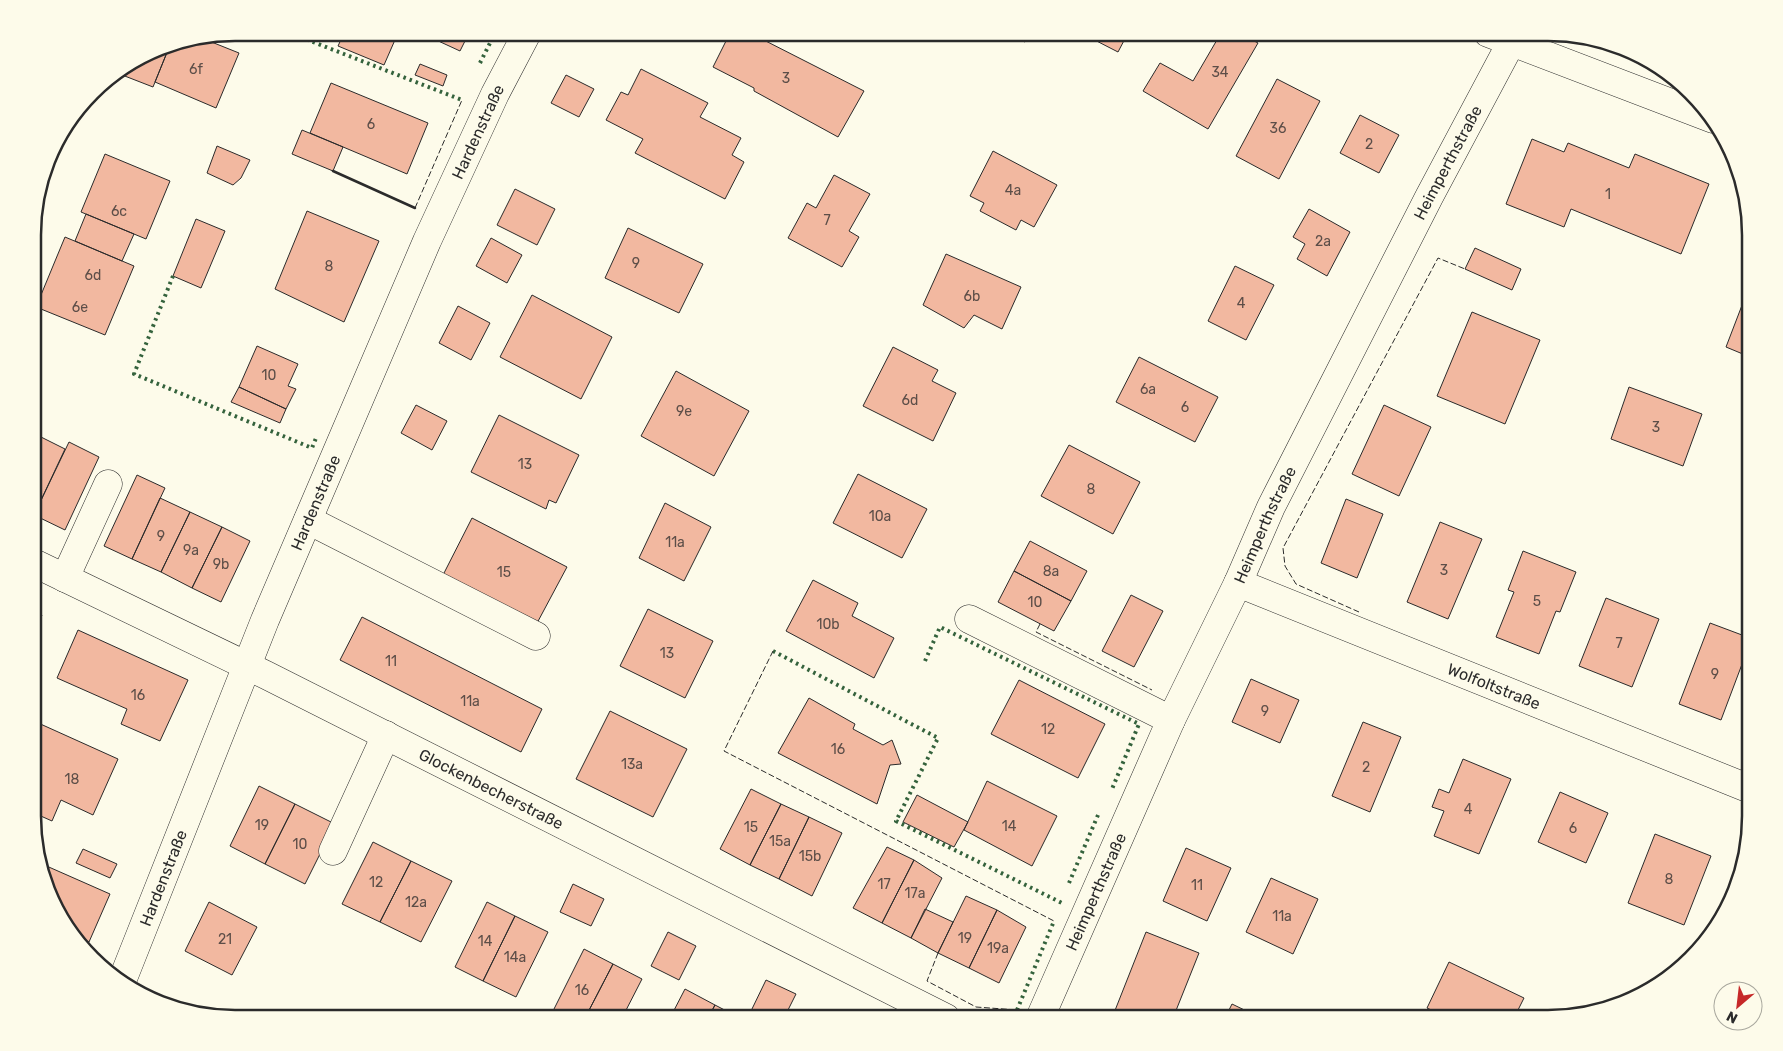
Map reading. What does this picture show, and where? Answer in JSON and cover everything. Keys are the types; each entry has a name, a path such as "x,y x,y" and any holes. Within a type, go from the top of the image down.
{"street":[{"name":"Hardenstraße","path":"124,975 246,665 427,241 495,94 522,41"},
{"name":"Heimperthstraße","path":"1044,1010 1171,720 1238,583 1271,507 1429,196 1498,41"},
{"path":"1510,41 1699,114"},
{"path":"65,578 108,484"},
{"path":"308,520 536,636"},
{"name":"Glockenbecherstraße","path":"41,566 246,665 930,1010"},
{"name":"Wolfoltstraße","path":"1238,583 1742,786"},
{"path":"969,619 1171,720"},
{"path":"333,851 386,735"}],"building":[{"path":"340,41 394,41 384,65 338,46"},
{"path":"438,41 465,41 460,51"},
{"path":"726,41 766,41 864,91 838,137 754,91 754,88 713,67"},
{"path":"1097,41 1124,41 1118,52"},
{"path":"1216,41 1254,41 1258,43 1208,129 1143,91 1160,63 1193,81"},
{"path":"213,43 239,53 216,108 155,82 166,54 197,45"},
{"path":"166,54 153,87 124,76 149,61"},
{"path":"420,64 447,75 443,86 415,75"},
{"path":"641,69 708,103 700,117 741,138 732,155 744,162 725,199 635,153 643,139 606,120 621,92 628,95"},
{"path":"566,75 594,89 579,117 551,103"},
{"path":"1277,79 1320,101 1279,179 1236,156"},
{"path":"331,83 428,123 407,174 310,133"},
{"path":"1360,115 1399,135 1379,173 1340,153"},
{"path":"302,130 343,147 333,171 292,154"},
{"path":"1532,139 1564,152 1568,143 1629,168 1635,154 1709,184 1681,254 1571,209 1564,227 1506,204"},
{"path":"217,146 250,160 241,178 233,185 207,173"},
{"path":"993,151 1057,185 1034,227 1021,220 1016,230 980,211 984,203 970,196"},
{"path":"105,154 170,181 146,239 81,212"},
{"path":"834,175 870,194 849,231 859,237 842,267 788,238 807,203 816,208"},
{"path":"515,189 555,209 537,245 497,225"},
{"path":"1309,209 1350,232 1327,276 1297,259 1305,244 1293,237"},
{"path":"307,211 379,241 344,322 275,289"},
{"path":"86,214 134,234 122,261 75,241"},
{"path":"196,219 225,231 201,288 173,276"},
{"path":"628,228 703,264 679,313 605,278"},
{"path":"65,237 134,266 105,335 41,309 41,295"},
{"path":"491,238 522,255 507,283 476,266"},
{"path":"1475,248 1521,269 1512,290 1465,269"},
{"path":"946,254 1021,287 1002,329 974,315 964,328 923,305"},
{"path":"1235,266 1274,285 1246,340 1208,321"},
{"path":"532,295 612,337 581,399 500,357"},
{"path":"1742,305 1742,354 1726,347"},
{"path":"458,306 490,323 471,360 439,343"},
{"path":"1472,312 1540,340 1505,424 1437,396"},
{"path":"257,346 298,364 288,386 296,389 286,409 239,387"},
{"path":"893,347 938,370 932,381 956,393 933,441 863,406"},
{"path":"1139,357 1218,397 1195,442 1116,402"},
{"path":"676,371 749,411 714,476 641,436"},
{"path":"239,387 286,409 280,423 231,402"},
{"path":"1629,387 1702,414 1683,466 1611,439"},
{"path":"416,405 447,421 432,450 401,433"},
{"path":"1384,405 1431,427 1399,496 1352,474"},
{"path":"499,415 579,455 556,503 549,500 546,509 471,472"},
{"path":"41,437 65,449 41,500"},
{"path":"69,442 99,457 65,530 41,518 41,500"},
{"path":"1069,445 1140,482 1113,534 1041,496"},
{"path":"858,474 927,509 902,558 833,523"},
{"path":"137,475 165,488 132,559 104,546"},
{"path":"160,498 190,512 161,572 132,559"},
{"path":"1346,499 1383,514 1357,578 1321,563"},
{"path":"665,503 711,527 684,581 639,558"},
{"path":"190,512 222,527 192,588 161,572"},
{"path":"472,518 567,567 536,625 442,577"},
{"path":"1440,522 1482,539 1448,619 1407,602"},
{"path":"222,527 250,541 221,602 192,588"},
{"path":"1030,541 1087,571 1071,601 1014,571"},
{"path":"1523,551 1576,572 1560,612 1556,611 1539,654 1496,637 1514,592 1508,590"},
{"path":"1014,571 1071,601 1054,631 998,602"},
{"path":"813,580 858,603 852,616 894,638 874,678 786,631"},
{"path":"1131,595 1163,611 1134,667 1102,651"},
{"path":"1606,598 1659,619 1632,687 1579,666"},
{"path":"648,609 713,641 685,698 620,666"},
{"path":"362,617 542,709 521,752 340,660"},
{"path":"1710,623 1742,635 1742,664 1721,720 1679,704"},
{"path":"78,630 188,680 160,741 121,724 127,709 57,678"},
{"path":"1251,679 1299,700 1280,743 1232,722"},
{"path":"1019,680 1105,724 1078,778 991,734"},
{"path":"809,698 855,724 853,729 883,745 892,740 901,764 890,765 877,804 778,753"},
{"path":"610,711 687,749 653,817 576,779"},
{"path":"1363,722 1401,737 1370,812 1332,796"},
{"path":"41,724 118,759 93,815 61,800 52,821 41,816"},
{"path":"1463,759 1511,779 1479,854 1434,836 1444,811 1432,807 1439,789 1449,793"},
{"path":"987,781 1057,816 1032,866 964,830"},
{"path":"259,786 295,804 265,864 230,846"},
{"path":"751,789 781,804 750,865 720,849"},
{"path":"1560,792 1608,813 1586,863 1538,842"},
{"path":"917,795 968,822 954,847 903,822"},
{"path":"295,804 335,824 305,884 265,864"},
{"path":"781,804 809,817 779,879 750,865"},
{"path":"809,817 842,833 812,896 779,879"},
{"path":"1655,834 1711,856 1684,925 1628,903"},
{"path":"373,842 411,861 380,922 342,904"},
{"path":"887,847 914,860 882,923 853,908"},
{"path":"1186,848 1231,868 1207,921 1163,901"},
{"path":"83,849 117,864 110,878 76,863"},
{"path":"914,860 942,878 911,938 882,923"},
{"path":"411,861 452,881 421,942 380,922"},
{"path":"48,867 110,894 89,942 74,924 61,902"},
{"path":"1271,878 1318,899 1293,954 1246,932"},
{"path":"573,884 604,899 591,926 560,912"},
{"path":"966,896 997,910 969,968 938,953"},
{"path":"209,902 257,927 232,975 185,951"},
{"path":"487,902 515,916 483,981 455,967"},
{"path":"925,909 953,922 938,953 911,938"},
{"path":"997,910 1026,927 999,983 969,968"},
{"path":"515,916 548,932 516,997 483,981"},
{"path":"668,932 696,946 679,980 651,966"},
{"path":"1146,932 1199,953 1176,1010 1115,1010"},
{"path":"584,949 613,964 589,1010 554,1010"},
{"path":"1449,962 1524,998 1518,1010 1431,1010 1427,1008"},
{"path":"613,964 642,979 626,1010 589,1010"},
{"path":"766,980 796,994 788,1010 751,1010"},
{"path":"685,989 715,1005 712,1010 674,1010"},
{"path":"1232,1004 1244,1010 1229,1010"},
{"path":"715,1005 725,1010 712,1010"}],"hedge":[{"path":"311,41 462,100"},
{"path":"480,63 491,41"},
{"path":"173,276 134,374 312,448 316,438"},
{"path":"925,661 940,627 1139,724 1112,789"},
{"path":"773,651 938,738 896,821 1062,903"},
{"path":"1069,883 1098,815"},
{"path":"1017,1010 1054,921"}],"fence":[{"path":"415,208 462,100"},
{"path":"1359,612 1296,584 1285,566 1283,548 1438,258 1465,269"},
{"path":"1040,624 1036,632 1152,690"},
{"path":"773,651 724,751 1054,921"},
{"path":"938,953 927,981 976,1007 1017,1010"}],"wall":[{"path":"333,171 415,208"}]}
